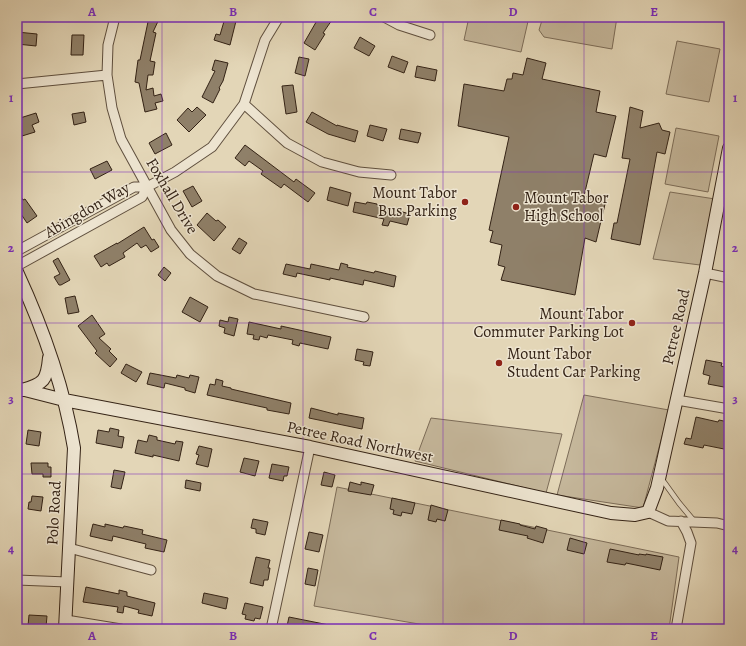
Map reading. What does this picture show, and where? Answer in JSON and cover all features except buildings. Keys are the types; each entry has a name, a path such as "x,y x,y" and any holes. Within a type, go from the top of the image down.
{"street":[{"name":"Foxhall Drive","path":"115,17 108,45 107,75 112,108 121,139 171,230 190,254 217,276 254,294 364,318"},
{"name":"Abingdon Way","path":"17,251 134,187 147,186 175,172 212,147 244,104 265,40 279,17"},
{"path":"384,17 400,25 430,35"},
{"path":"17,84 107,75"},
{"path":"244,104 287,143 322,162 359,172 391,175"},
{"name":"Petree Road","path":"648,512 660,476 705,273 729,148"},
{"name":"Abingdon Way","path":"17,266 142,197 147,186"},
{"name":"Polo Road","path":"17,272 27,293 50,354 64,400 74,448 65,624"},
{"path":"705,273 729,278"},
{"path":"20,389 40,384 48,372 50,354"},
{"name":"Petree Road Northwest","path":"20,389 64,400 310,446 611,513 636,515 648,512"},
{"path":"676,400 729,409"},
{"path":"272,629 310,446"},
{"path":"648,512 668,520 717,523 729,526"},
{"path":"676,629 691,543 681,521"},
{"path":"69,548 151,570"},
{"path":"17,580 67,582"},
{"path":"65,624 121,629"}],"lane":[{"path":"660,476 694,522"}],"shaded area":[{"path":"469,17 529,17 521,52 464,40"},
{"path":"543,17 617,17 612,49 544,37 539,30"},
{"path":"674,17 729,17 729,19 675,18"},
{"path":"677,41 720,49 709,102 666,94"},
{"path":"676,128 719,136 708,192 665,184"},
{"path":"670,192 715,199 700,265 653,259"},
{"path":"584,395 669,410 643,508 557,495"},
{"path":"431,418 562,434 546,493 415,461"},
{"path":"337,487 679,557 669,629 448,629 314,606"}],"place":[{"name":"Mount Tabor Bus Parking","path":"465,202"},
{"name":"Mount Tabor High School","path":"516,207"},
{"name":"Mount Tabor Commuter Parking Lot","path":"632,323"},
{"name":"Mount Tabor Student Car Parking","path":"499,363"}]}
